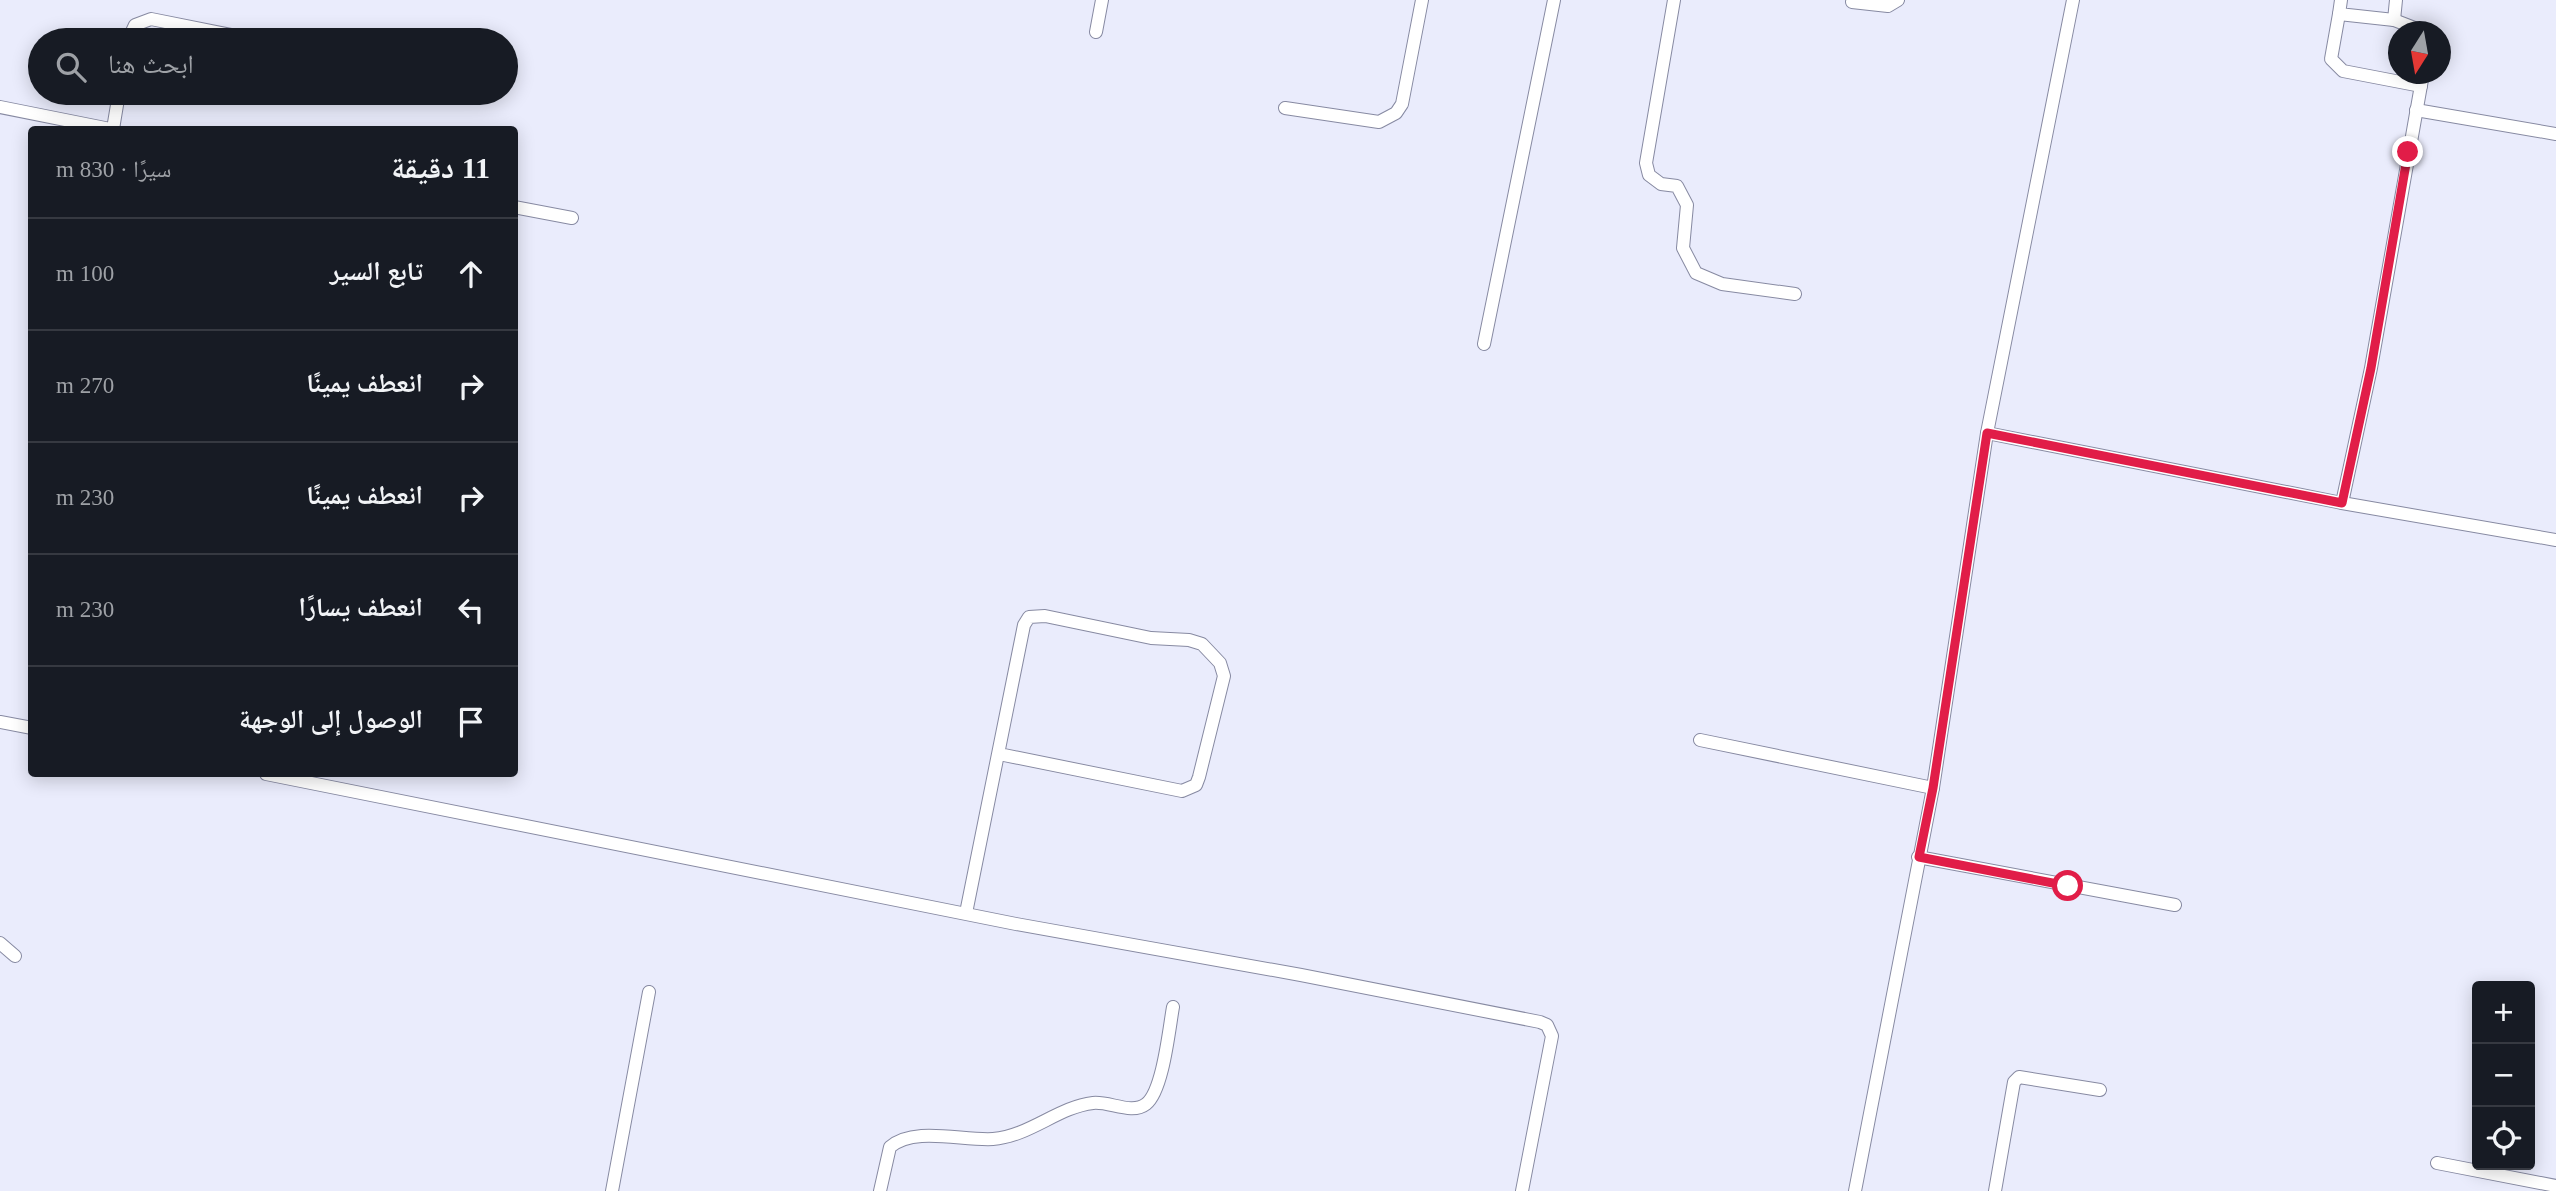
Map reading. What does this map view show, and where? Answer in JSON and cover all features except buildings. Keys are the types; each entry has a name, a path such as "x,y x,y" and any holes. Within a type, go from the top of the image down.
{"street":[{"path":"1096,32 1102,0"},
{"path":"1285,108 1380,122 1396,113 1402,104 1422,0"},
{"path":"1484,344 1554,0"},
{"path":"1674,0 1646,163 1649,176 1661,184 1677,186 1687,205 1683,248 1696,273 1721,284 1795,294"},
{"path":"1852,2 1888,6 1898,0"},
{"path":"1855,1191 1933,788 1987,433 2073,0"},
{"path":"2342,0 2331,60 2343,71 2388,76"},
{"path":"2339,14 2394,20 2396,0"},
{"path":"134,28 151,19 196,28"},
{"path":"2342,503 2371,368 2421,84"},
{"path":"114,126 117,105"},
{"path":"0,107 98,126"},
{"path":"2416,110 2556,134"},
{"path":"518,208 572,218"},
{"path":"1987,433 2342,503 2556,540"},
{"path":"966,913 1024,625 1029,617 1045,616 1151,638 1189,640 1202,644 1220,663 1224,676 1214,720 1199,777 1189,790 1173,790 999,754"},
{"path":"0,722 28,727"},
{"path":"1700,740 1933,788"},
{"path":"281,777 1547,1025 1552,1036 1522,1191"},
{"path":"1919,857 2175,905"},
{"path":"0,943 15,956"},
{"path":"612,1191 649,992"},
{"path":"880,1191 890,1147 905,1136 996,1139 1024,1132 1085,1105 1095,1103 1134,1108 1145,1105 1157,1086 1173,1007"},
{"path":"1995,1191 2014,1082 2023,1076 2100,1090"},
{"path":"2437,1163 2556,1186"}],"route":[{"path":"2068,886 1919,857 1933,788 1987,433 2342,503 2351,449 2371,368 2408,152"}]}
